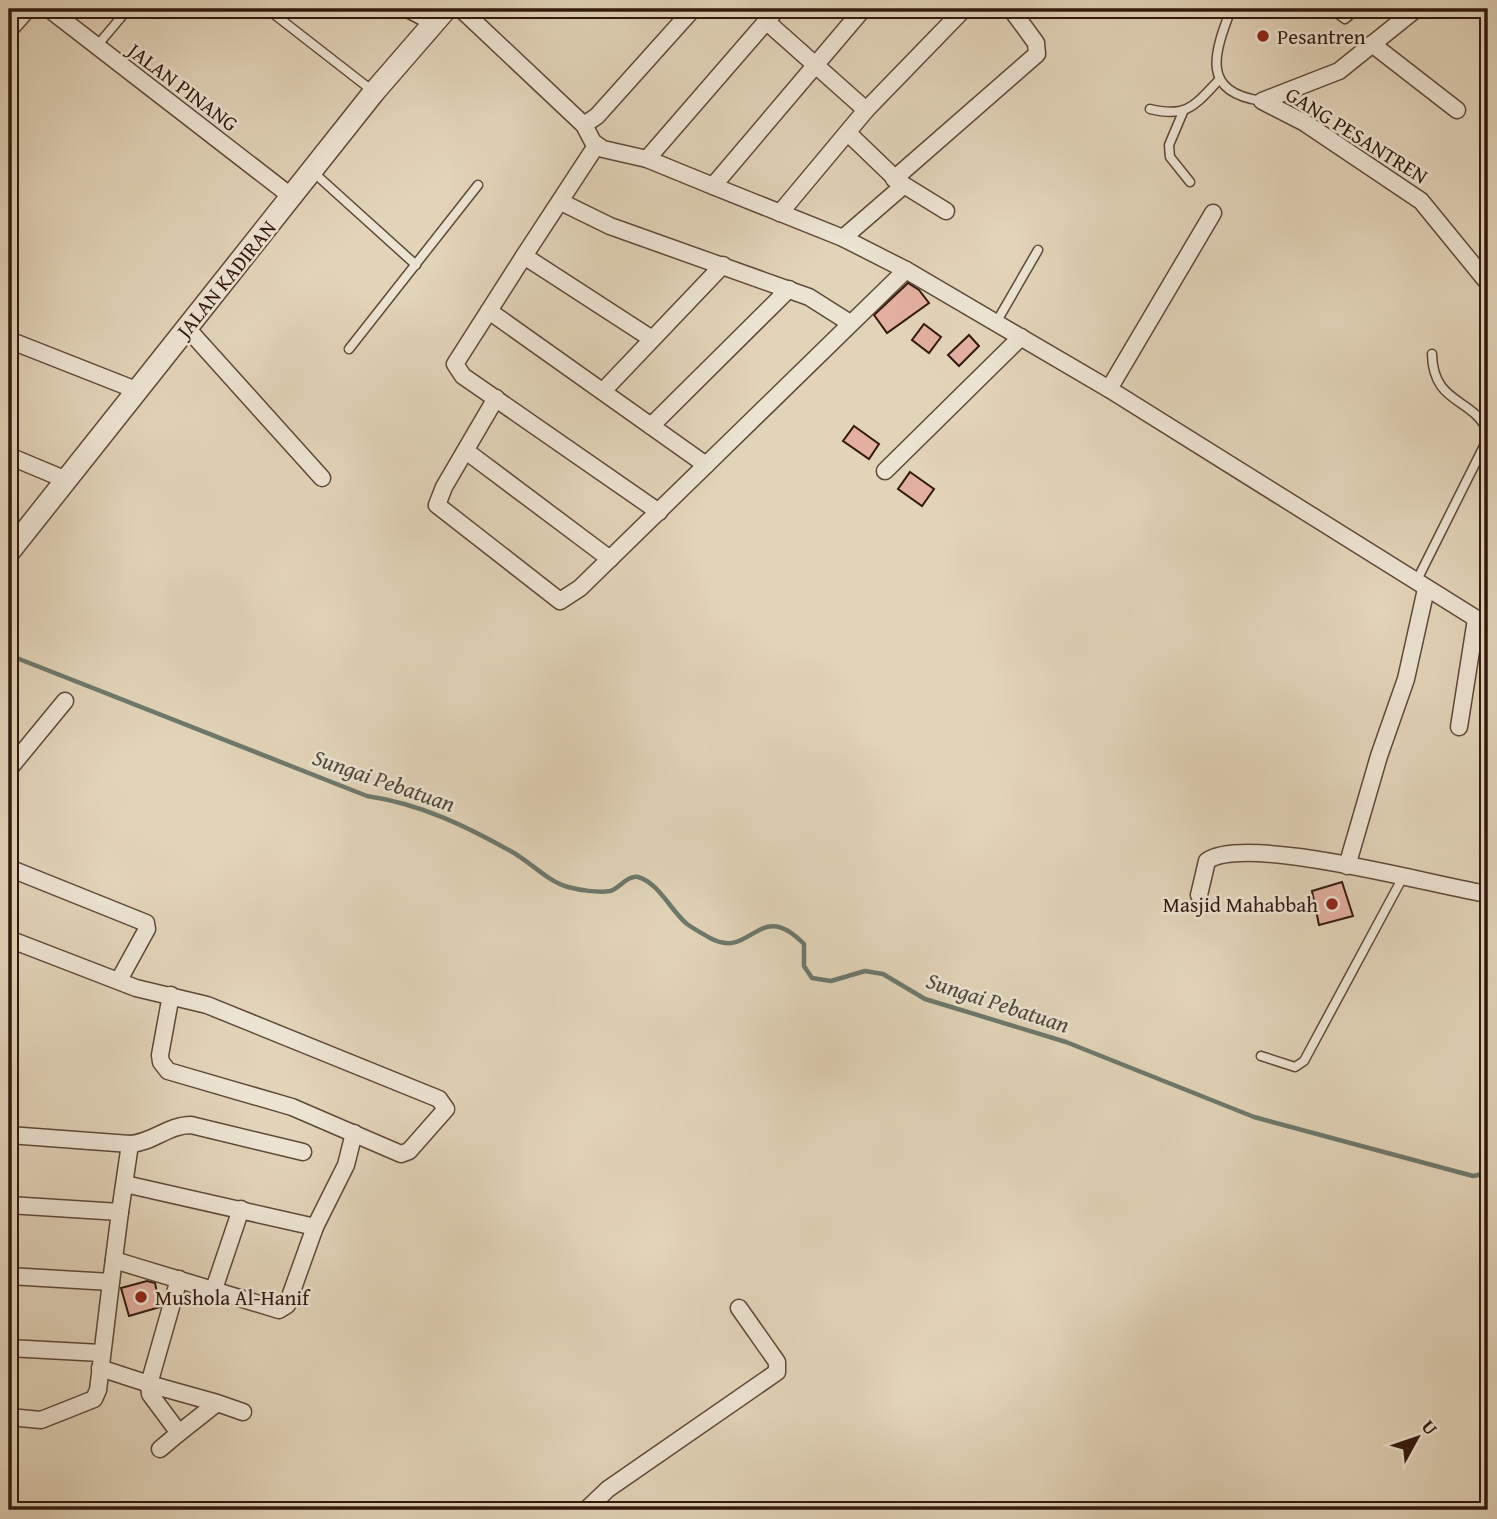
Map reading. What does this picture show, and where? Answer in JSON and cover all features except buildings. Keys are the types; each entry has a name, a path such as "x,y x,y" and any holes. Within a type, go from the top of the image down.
{"street":[{"name":"JALAN PINANG","path":"49,9 292,197"},
{"name":"JALAN KADIRAN","path":"9,552 374,92 446,9"},
{"path":"461,9 584,125 596,146 609,152 647,159 780,212 843,238 906,270 1109,389 1482,623 1459,727"},
{"path":"584,125 597,116 693,9"},
{"path":"713,186 813,64 863,9"},
{"path":"780,212 866,110 964,9"},
{"path":"843,238 1037,54 1037,43 1011,9"},
{"name":"GANG PESANTREN","path":"1262,101 1339,71 1416,9"},
{"path":"647,159 771,15 813,64 866,110"},
{"path":"1373,44 1457,110"},
{"name":"GANG PESANTREN","path":"1262,101 1305,123 1421,201 1488,283"},
{"path":"848,133 899,182 946,211"},
{"path":"596,146 455,364 463,376 659,512"},
{"path":"561,202 610,226 821,302 850,323"},
{"path":"1109,389 1213,213"},
{"path":"524,256 652,339"},
{"path":"603,391 723,265"},
{"path":"496,398 443,487 437,505 548,593 565,600 659,512 906,270"},
{"path":"652,426 789,289"},
{"path":"489,311 706,465"},
{"path":"186,327 322,478"},
{"path":"885,471 1021,337"},
{"path":"9,340 136,390"},
{"path":"466,452 610,559"},
{"path":"9,456 65,479"},
{"path":"1346,866 1379,756 1406,680 1421,585"},
{"path":"9,769 65,701"},
{"path":"1199,895 1205,864 1224,853 1273,854 1488,894"},
{"path":"9,868 146,923 147,929 120,980"},
{"path":"9,939 136,988 171,995 207,1005 439,1100 446,1107 439,1118 404,1154 292,1107 168,1071 160,1055 171,995"},
{"path":"9,1135 130,1144 142,1143 179,1125 191,1125 303,1153"},
{"path":"114,1260 279,1310 287,1305 316,1227 346,1165 354,1133"},
{"path":"9,1417 41,1420 94,1399 130,1144"},
{"path":"125,1184 316,1227"},
{"path":"9,1205 120,1212"},
{"path":"214,1289 241,1209"},
{"path":"9,1276 111,1282"},
{"path":"179,1279 149,1384 150,1394 179,1433"},
{"path":"586,1510 608,1489 778,1370 777,1362 739,1308"},
{"path":"9,1348 101,1360 149,1384 243,1412"},
{"path":"160,1449 217,1403"}],"lane":[{"path":"9,36 33,9"},
{"path":"96,47 128,9"},
{"path":"399,9 430,25"},
{"path":"1231,9 1223,31 1216,71 1218,81 1242,98 1262,101"},
{"path":"1331,9 1345,19 1357,9"},
{"path":"270,11 374,92"},
{"path":"1150,110 1169,114 1183,112 1195,105 1218,81"},
{"path":"1183,112 1169,145 1170,157 1190,182"},
{"path":"312,171 416,265"},
{"path":"349,349 478,185"},
{"path":"997,321 1038,250"},
{"path":"1432,354 1437,382 1483,422 1488,432"},
{"path":"1421,585 1488,438"},
{"path":"1261,1056 1295,1067 1304,1061 1403,877"}],"waterway":[{"name":"Sungai Pebatuan","path":"9,655 367,796 406,804 443,817 514,853 561,885 605,892 613,890 630,878 638,877 659,891 687,924 724,943 736,942 765,928 776,926 788,931 804,944 804,966 812,978 831,981 865,971 883,974 925,999 1066,1042 1254,1117 1473,1176 1488,1173"}],"place":[{"name":"Pesantren","path":"1263,36"},
{"name":"Masjid Mahabbah","path":"1332,904"},
{"name":"Mushola Al-Hanif","path":"141,1297"}]}
